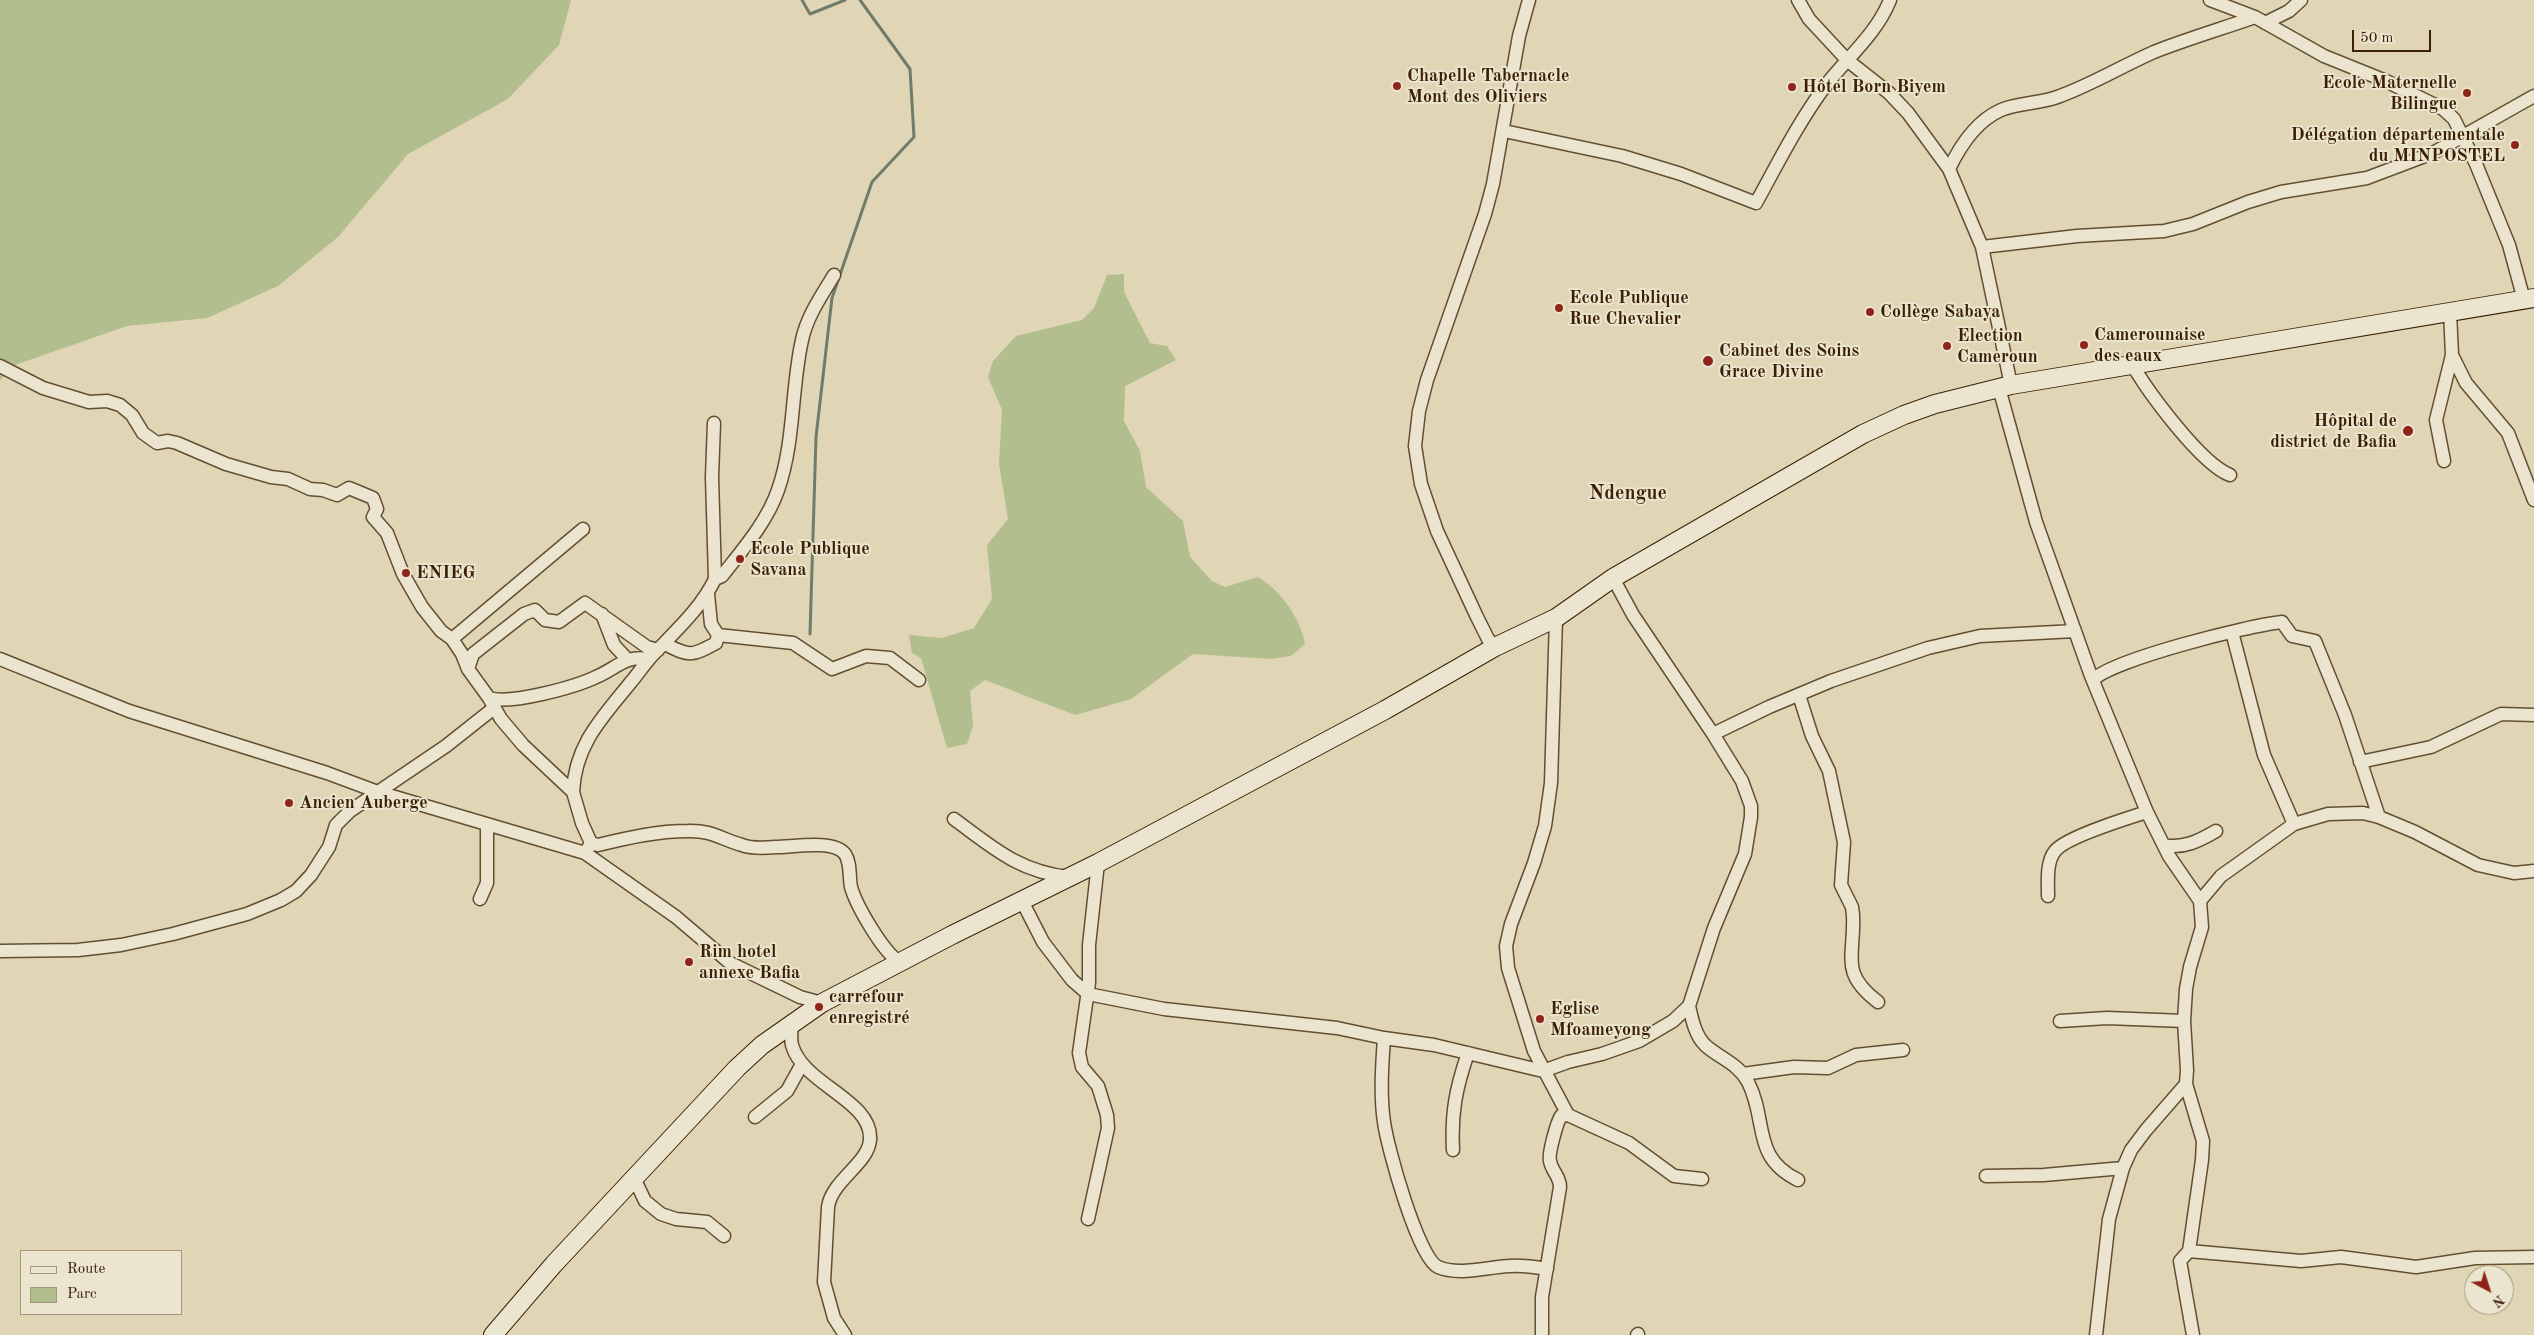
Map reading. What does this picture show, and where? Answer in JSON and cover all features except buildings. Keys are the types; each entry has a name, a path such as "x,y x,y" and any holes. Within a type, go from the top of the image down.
{"main road":[{"path":"493,1335 634,1178 737,1068 762,1044 792,1022 822,1003 1098,863 1385,710 1495,647 1556,618 1614,578 1863,434 1928,407 2005,387 2132,364 2529,299"}],"street":[{"path":"1495,647 1488,639 1476,617 1437,531 1421,484 1415,446 1419,411 1427,380 1485,214 1504,131 1519,36 1529,0"},
{"path":"1798,0 1809,19 1847,60 1871,78 1908,113 1949,169 1982,248 2004,363 2005,387 2036,522 2093,680 2147,812 2164,845 2200,901 2202,927 2190,967 2184,1021 2188,1070 2186,1084 2203,1141 2202,1160 2189,1251 2180,1261 2193,1335"},
{"path":"1504,131 1622,156 1681,174 1756,203 1804,119 1826,85 1882,19 1890,0"},
{"path":"2210,0 2260,20 2324,56 2430,101 2444,109 2454,119 2464,138 2509,245 2529,299"},
{"path":"1949,169 1969,134 2000,110 2050,100 2085,87 2113,71 2152,53 2289,11 2301,0"},
{"path":"2289,11 2288,27 2297,41"},
{"path":"1982,248 2078,236 2164,231 2193,224 2281,192 2368,178 2404,166 2464,138 2534,96"},
{"path":"715,579 722,576 760,526 779,489 790,440 802,339 814,308 834,275"},
{"path":"2444,461 2436,420 2452,355 2450,312"},
{"path":"2452,355 2466,383 2496,416 2508,433 2534,500"},
{"path":"2132,364 2143,383 2197,449 2213,466 2230,475"},
{"path":"0,366 43,388 90,402 107,401 120,405 132,415 143,433 157,443 168,441 177,443 226,464 271,477 288,479 310,489 323,490 337,495 349,488 366,494 376,502 377,509 373,517 387,533 403,574 422,607 441,631 452,639 462,654 468,669 512,734 573,792"},
{"path":"588,848 573,792 581,752 589,733 657,651 708,594 715,579 712,484 714,423"},
{"path":"452,639 583,529"},
{"path":"1022,901 1043,942 1072,980 1088,994 1164,1009 1337,1028 1384,1038 1434,1045 1543,1071 1639,1041 1673,1021 1690,1006 1714,928 1745,854 1751,806 1742,781 1713,734 1633,616 1614,578"},
{"path":"468,669 473,654 524,614 534,610 545,620 559,622 585,603 602,613 647,647 657,651 686,655 697,654 716,644 718,634 711,624 708,594"},
{"path":"602,613 614,645 628,659"},
{"path":"1556,618 1554,740 1545,826 1534,863 1510,924 1506,946 1508,968 1515,995 1543,1071 1568,1115"},
{"path":"2093,680 2103,673 2140,658 2232,632 2282,622 2292,636 2315,641 2345,715 2379,817"},
{"path":"1713,734 1858,671 1960,640 1980,636 2075,630"},
{"path":"2232,632 2264,755 2294,824"},
{"path":"718,634 793,643 832,669 866,656 890,658 919,680"},
{"path":"0,951 78,950 121,946 173,934 265,908 296,891 321,862 336,826 350,811 453,741 491,703 576,686 628,659 657,651"},
{"path":"0,659 129,711 327,773 378,792 487,824 588,848 730,962 800,997 822,1003"},
{"path":"1799,695 1812,736 1829,770 1844,842 1842,885 1852,906 1853,976 1859,987 1878,1002"},
{"path":"2360,762 2431,747 2501,714 2534,716"},
{"path":"2048,896 2049,864 2055,851 2065,843 2090,832 2147,812"},
{"path":"2200,901 2221,876 2294,824 2328,814 2356,813 2379,817 2415,832 2478,865 2514,873 2534,871"},
{"path":"954,819 1020,865 1048,875 1071,877"},
{"path":"480,899 487,883 487,824"},
{"path":"588,848 646,835 704,831 716,833 743,846 814,845 836,847 842,851 848,860 850,882 858,904 877,936 894,959 900,962"},
{"path":"2164,845 2184,846 2201,840 2216,831"},
{"path":"1088,1219 1108,1128 1107,1114 1098,1086 1079,1062 1084,1011 1088,994 1089,945 1098,863"},
{"path":"1690,1006 1698,1035 1705,1045 1722,1055 1743,1074 1756,1098 1762,1137 1772,1160 1784,1174 1798,1180"},
{"path":"2060,1021 2107,1018 2184,1021"},
{"path":"792,1022 792,1045 802,1064 811,1075 858,1111 868,1126 870,1134 870,1143 861,1158 830,1195 828,1208 824,1282 834,1318 845,1335"},
{"path":"1384,1038 1382,1090 1386,1136 1404,1200 1429,1258 1436,1266 1451,1270 1524,1265 1547,1268"},
{"path":"1743,1074 1794,1068 1828,1068 1856,1055 1903,1050"},
{"path":"1453,1150 1452,1113 1457,1088 1468,1053"},
{"path":"755,1116 787,1090 802,1064"},
{"path":"2096,1335 2109,1219 2123,1168 2131,1150 2146,1130 2186,1084"},
{"path":"1542,1335 1540,1306 1560,1186 1559,1178 1554,1173 1549,1159 1557,1122 1561,1116 1568,1115 1629,1143 1674,1176 1702,1179"},
{"path":"1986,1176 2123,1168"},
{"path":"634,1178 645,1201 660,1214 676,1219 707,1222 724,1236"},
{"path":"2189,1251 2301,1261 2341,1257 2416,1268 2475,1258 2534,1257"}],"green space":[{"path":"0,0 571,0 559,45 508,99 408,154 338,237 278,286 207,318 127,326 15,365 0,380"},
{"path":"1124,274 1124,292 1150,343 1167,346 1176,360 1125,386 1124,421 1140,451 1146,487 1183,521 1190,557 1212,581 1225,587 1258,577 1282,597 1299,624 1305,644 1291,656 1271,659 1193,654 1131,699 1075,715 985,680 970,691 973,726 967,744 947,748 921,658 912,653 909,635 942,638 974,628 992,599 987,545 1008,519 999,464 1002,410 988,377 993,361 1016,336 1082,320 1094,308 1107,275"}],"waterway":[{"path":"802,0 810,14 845,0"},
{"path":"810,634 816,437 832,298 872,182 914,137 910,69 860,0"}],"place":[{"name":"Chapelle Tabernacle Mont des Oliviers","path":"1397,86"},
{"name":"Hôtel Born Biyem","path":"1792,87"},
{"name":"Ecole Maternelle Bilingue","path":"2467,93"},
{"name":"Délégation départementale du MINPOSTEL","path":"2515,145"},
{"name":"Ecole Publique Rue Chevalier","path":"1559,308"},
{"name":"Collège Sabaya","path":"1870,312"},
{"name":"Camerounaise des eaux","path":"2084,345"},
{"name":"Election Cameroun","path":"1947,346"},
{"name":"Cabinet des Soins Grace Divine","path":"1708,361"},
{"name":"Hôpital de district de Bafia","path":"2408,431"},
{"name":"Ecole Publique Savana","path":"740,559"},
{"name":"ENIEG","path":"406,573"},
{"name":"Ancien Auberge","path":"289,803"},
{"name":"Rim hotel annexe Bafia","path":"689,962"},
{"name":"carrefour enregistré","path":"819,1007"},
{"name":"Eglise Mfoameyong","path":"1540,1019"}],"district":[{"name":"Ndengue","path":"1628,494"}]}
